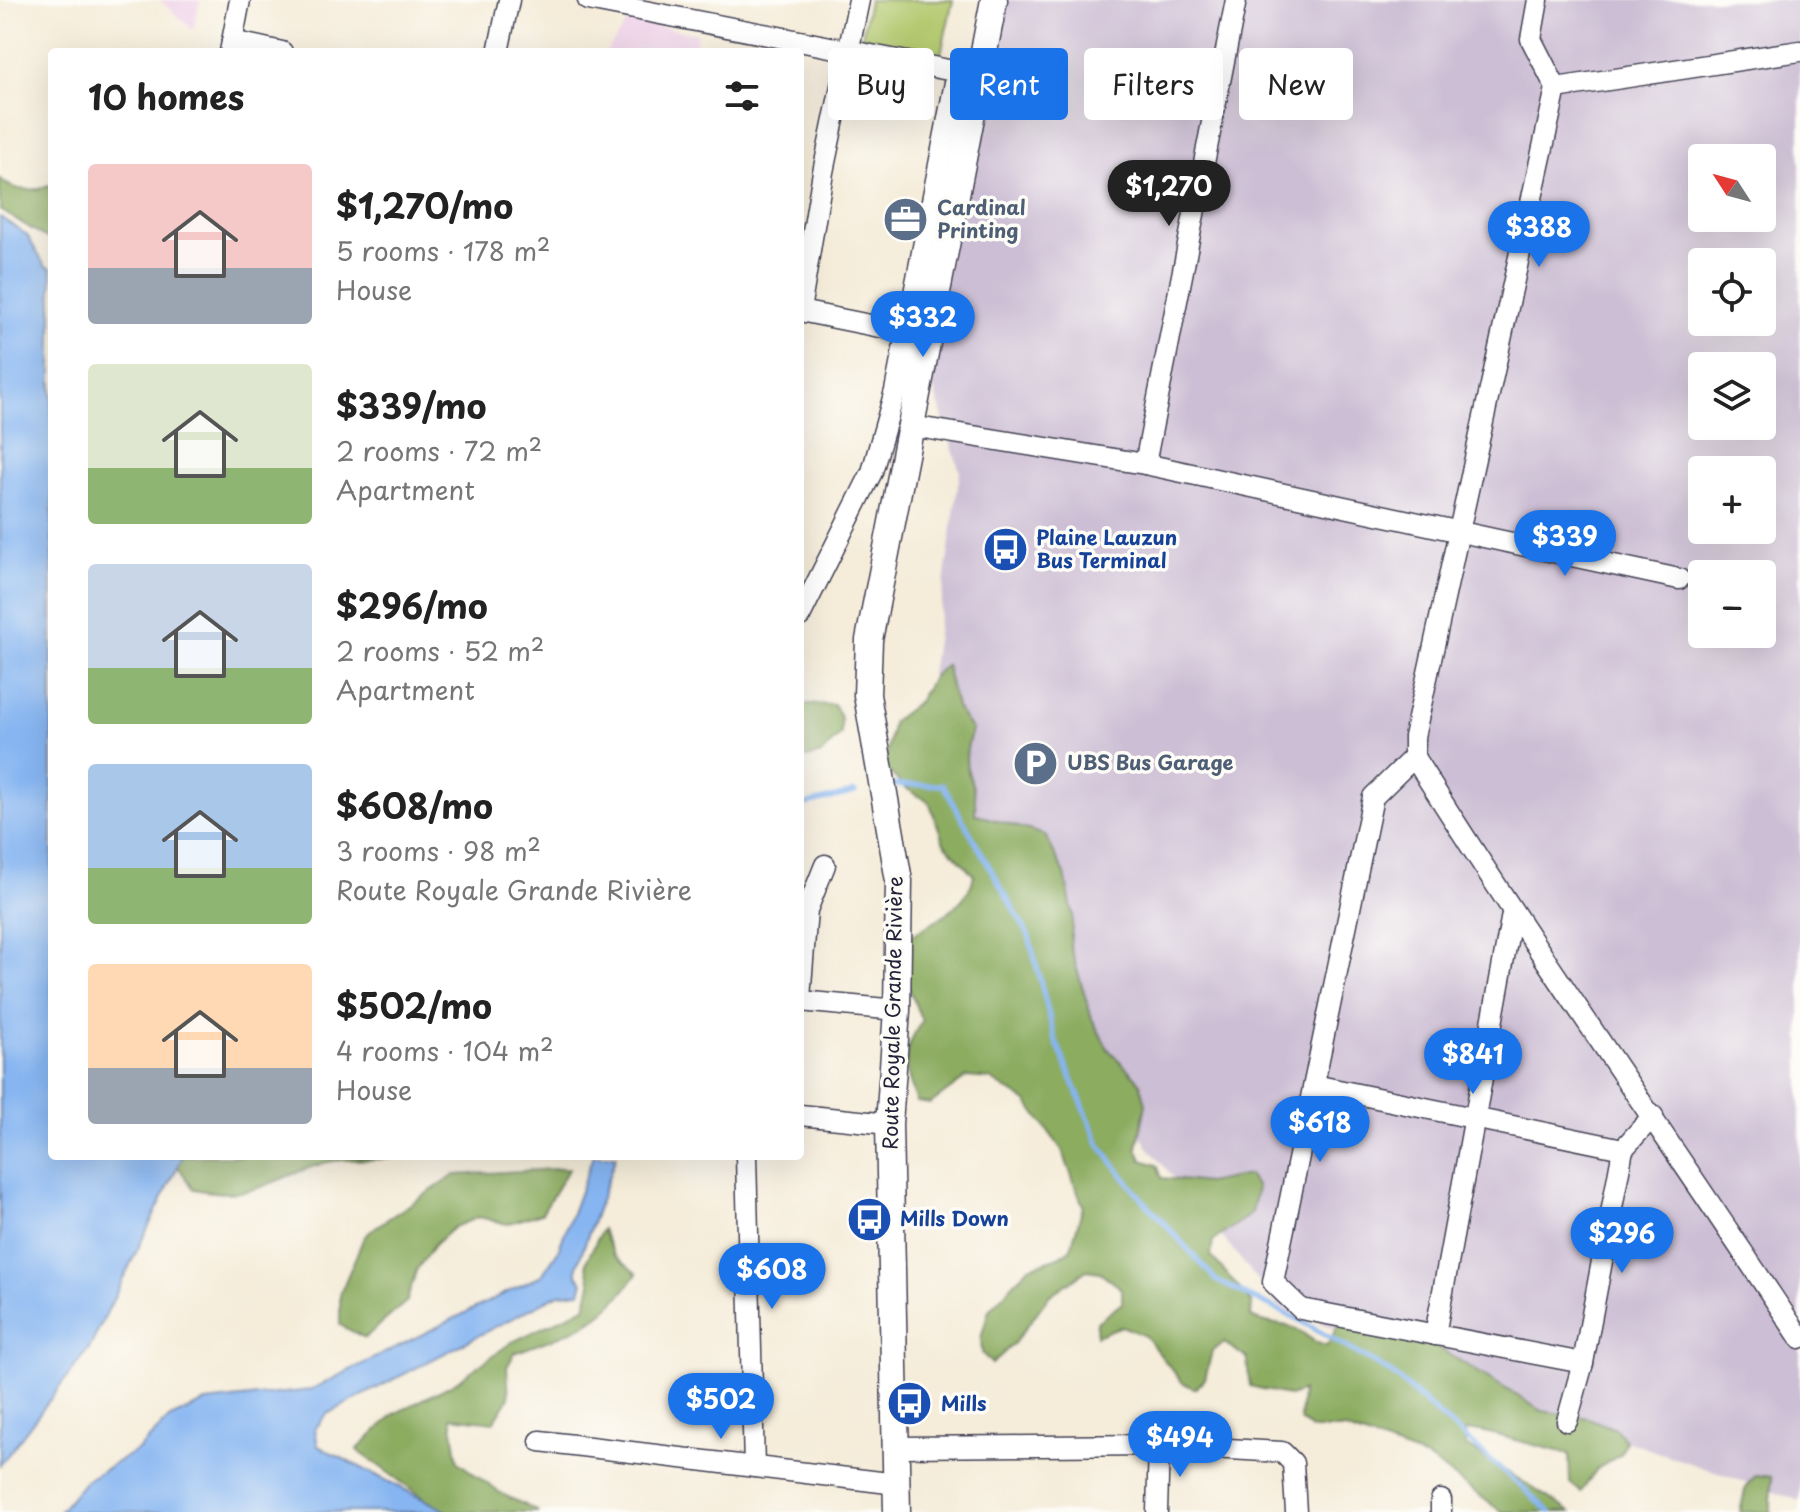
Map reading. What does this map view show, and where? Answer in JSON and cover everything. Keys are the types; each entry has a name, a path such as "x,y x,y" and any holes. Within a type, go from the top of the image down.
{"main road":[{"name":"Route Royale Grande Rivière","path":"977,48 994,0"},
{"name":"Route Royale Grande Rivière","path":"897,1512 889,1124 897,1010 899,881 867,695 869,640 911,426 961,120"}],"street":[{"path":"231,46 240,0"},
{"path":"499,48 509,0"},
{"path":"588,0 844,48"},
{"path":"849,48 859,0"},
{"path":"1145,464 1236,0"},
{"path":"1538,0 1531,39 1556,88 1414,737 1414,757 1512,914 1653,1116 1800,1338"},
{"path":"1556,88 1800,51"},
{"path":"804,286 834,120"},
{"path":"804,608 872,472 895,391 905,332 957,120"},
{"path":"804,311 905,332"},
{"path":"911,426 1145,464 1679,579"},
{"path":"1414,757 1373,797 1273,1282 1301,1309 1583,1363"},
{"path":"804,949 807,910 825,865"},
{"path":"1435,1335 1477,1119 1512,914"},
{"path":"804,1000 897,1010"},
{"path":"1314,1085 1623,1149"},
{"path":"804,1115 889,1124"},
{"path":"1567,1421 1583,1363 1623,1149 1653,1116"},
{"path":"746,1160 754,1467"},
{"path":"540,1441 897,1484"},
{"path":"1157,1512 1159,1445"},
{"path":"897,1447 1159,1445 1282,1452 1293,1463 1296,1512"}],"shaded area":[{"path":"160,0 200,0 193,30"},
{"path":"1003,0 1800,0 1800,1501 1567,1421 1279,1306 1148,1147 917,773 960,472 927,368 978,120 1068,120 1068,48 993,48"},
{"path":"629,20 697,34 695,48 609,48"}],"green space":[{"path":"869,0 953,0 940,58 934,57 934,48 891,48 861,42"},
{"path":"0,179 24,190 48,186 48,239 0,210"},
{"path":"946,665 956,707 972,730 966,757 974,790 975,814 1045,835 1065,874 1073,915 1070,946 1092,1019 1108,1049 1140,1082 1146,1104 1137,1148 1142,1160 1157,1165 1162,1178 1207,1183 1248,1175 1257,1187 1252,1213 1213,1241 1211,1256 1252,1303 1251,1317 1296,1329 1327,1346 1341,1320 1429,1342 1542,1411 1588,1418 1616,1429 1626,1441 1621,1454 1597,1469 1581,1492 1570,1483 1569,1454 1481,1431 1465,1431 1466,1446 1571,1512 1502,1512 1429,1459 1345,1429 1311,1429 1300,1420 1302,1391 1290,1396 1250,1386 1247,1358 1224,1343 1212,1351 1205,1379 1195,1389 1182,1382 1145,1336 1122,1326 1096,1336 1097,1322 1122,1303 1122,1289 1100,1272 1087,1270 1050,1295 1015,1342 992,1364 982,1353 981,1338 989,1310 1029,1267 1059,1257 1071,1248 1083,1206 1062,1150 1027,1102 990,1079 967,1077 930,1104 917,1102 909,1079 907,1051 922,1021 906,982 909,937 958,904 971,886 974,875 944,843 929,802 904,787 884,767 893,721 918,702 933,676"},
{"path":"804,704 834,705 841,718 841,734 821,754 804,759"},
{"path":"178,1160 343,1160 305,1169 262,1187 233,1193 194,1189 177,1165"},
{"path":"569,1168 542,1213 507,1224 479,1217 454,1227 434,1245 416,1271 407,1301 365,1338 340,1325 340,1294 364,1237 377,1226 455,1175"},
{"path":"602,1229 614,1255 637,1274 623,1292 584,1325 515,1353 507,1367 509,1398 494,1422 451,1417 458,1462 500,1493 539,1512 443,1512 357,1450 394,1414 453,1384 512,1342 585,1307 591,1284 586,1262"},
{"path":"1756,1475 1771,1477 1771,1512 1740,1512 1746,1486"}],"water":[{"path":"0,217 27,235 48,267 48,1160 181,1160 90,1347 0,1465"},
{"path":"592,1160 615,1160 577,1266 577,1275 583,1282 580,1292 559,1294 327,1414 315,1429 318,1446 449,1512 59,1512 85,1481 139,1449 170,1418 206,1402 310,1390 542,1275 558,1251"}],"waterway":[{"path":"891,785 943,785 1029,936 1055,1039 1100,1146 1136,1192 1217,1281 1299,1320 1390,1372 1550,1512"},
{"path":"804,805 855,792"}],"place":[{"name":"Cardinal Printing","path":"906,220"},
{"name":"Plaine Lauzun Bus Terminal","path":"1005,550"},
{"name":"UBS Bus Garage","path":"1036,763"},
{"name":"Mills Down","path":"869,1219"},
{"name":"Mills","path":"910,1404"}]}
